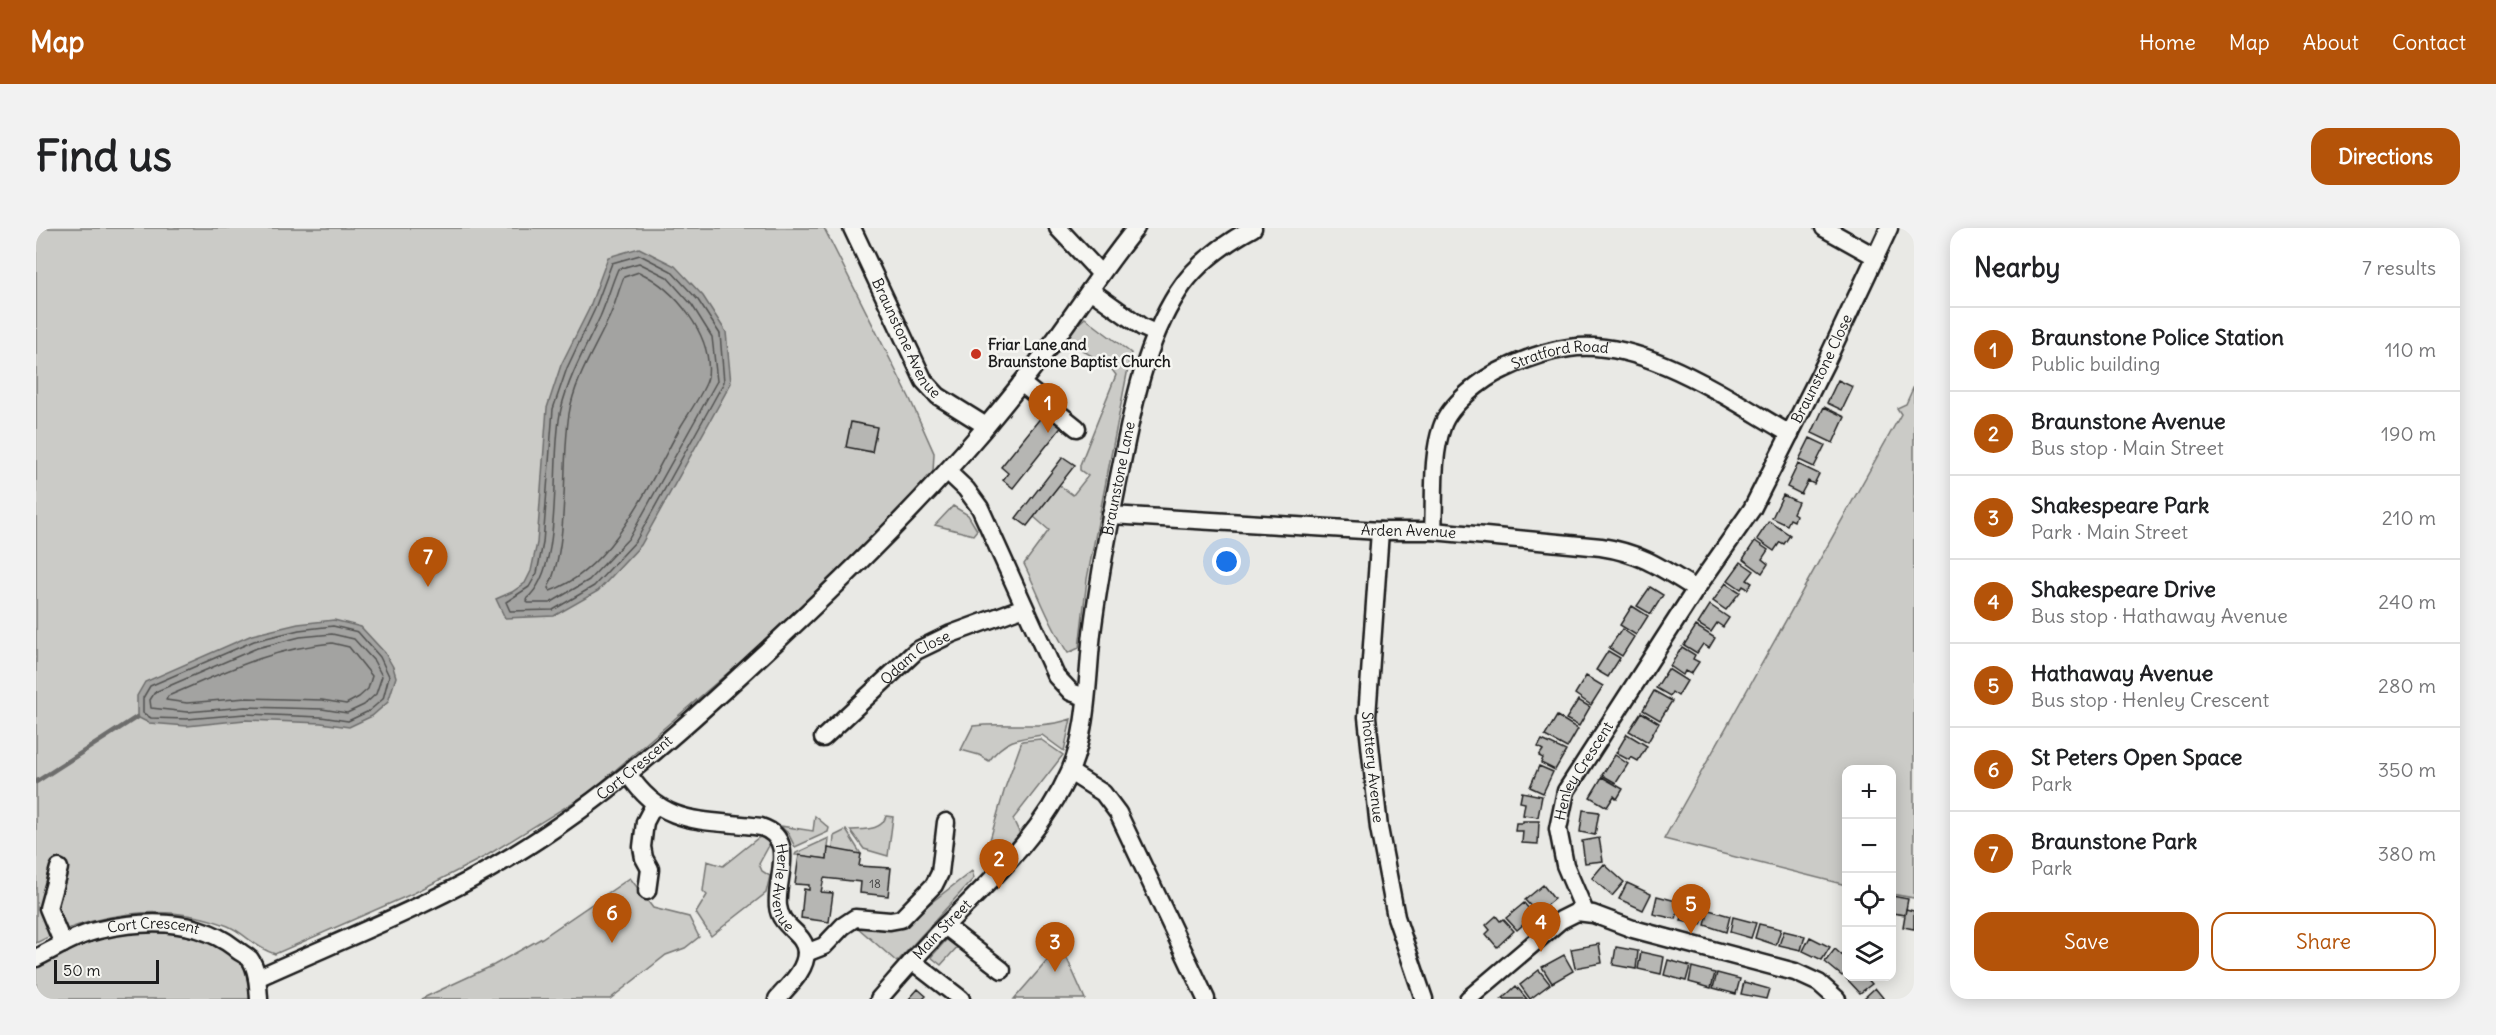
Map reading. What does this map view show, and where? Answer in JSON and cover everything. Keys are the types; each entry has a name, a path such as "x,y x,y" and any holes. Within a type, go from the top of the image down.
{"street":[{"name":"Braunstone Avenue","path":"852,228 924,381 938,396 986,426"},
{"path":"1058,228 1101,274"},
{"name":"Cort Crescent","path":"257,978 377,926 510,858 573,818 629,775 701,713 800,620 947,471 1021,382 1136,228"},
{"name":"Braunstone Lane","path":"1070,772 1085,722 1085,697 1094,621 1111,514 1129,426 1155,333 1179,291 1195,271 1253,228"},
{"path":"1824,228 1876,257"},
{"name":"Braunstone Close","path":"1752,509 1890,228"},
{"path":"1090,290 1142,327 1155,333"},
{"name":"Stratford Road","path":"1433,531 1437,450 1442,425 1461,399 1494,373 1529,357 1570,347 1614,349 1654,359 1713,389 1790,434"},
{"path":"1021,382 1077,428"},
{"path":"947,471 966,489 980,508 1056,676 1071,692 1085,697"},
{"name":"Henley Crescent","path":"1585,912 1564,865 1557,829 1566,791 1696,589 1752,509"},
{"name":"Arden Avenue","path":"1111,514 1380,531 1433,531 1625,551 1648,560 1696,589"},
{"name":"Shottery Avenue","path":"1380,531 1368,717 1379,828 1396,917 1424,999"},
{"name":"Odam Close","path":"823,738 916,651 951,634 1024,607"},
{"path":"1070,772 1103,793 1118,813 1206,999"},
{"name":"Main Street","path":"879,999 945,926 1003,870 1051,805 1070,772"},
{"name":"Herle Avenue","path":"629,775 654,805 670,814 697,820 761,827 775,835 780,842 783,856 777,903 780,917 804,944 806,953"},
{"path":"647,891 650,869 644,858 642,847 645,822 654,805"},
{"path":"777,999 798,975 804,964 806,953 824,946 843,926 855,918 890,921 901,919 934,885 940,873 946,822"},
{"path":"59,868 48,908 63,944"},
{"path":"1468,999 1561,920 1577,912 1585,912 1633,929 1795,972 1819,983 1837,999"},
{"name":"Cort Crescent","path":"36,958 97,930 152,923 186,926 227,942 250,960 257,978 259,999"},
{"path":"945,926 1002,970"},
{"path":"912,961 961,999"}],"shaded area":[{"path":"36,228 824,228 910,399 934,453 933,472 889,521 752,652 590,792 486,856 414,893 275,954 261,948 228,926 204,918 155,912 105,918 81,924 36,943"},
{"path":"1085,318 1131,353 1087,579 1079,648 1068,653 1024,564 1049,530 1034,517 1059,485 1073,495 1088,476 1080,470 1080,465 1116,375 1110,367 1062,338"},
{"path":"1914,386 1914,898 1896,895 1896,765 1842,765 1842,884 1664,839 1901,414 1897,408 1906,404"},
{"path":"953,506 968,515 977,530 973,535 935,525"},
{"path":"1071,719 1064,751 1042,735 1012,741 1000,748 989,761 979,755 961,750 973,726 1035,725"},
{"path":"1040,739 1063,755 1013,819 1020,834 1000,855 987,850 1005,788 1022,741"},
{"path":"815,816 829,828 828,832 795,847 788,833 780,826 813,831"},
{"path":"886,816 893,817 888,856 864,849 850,830 877,827"},
{"path":"846,830 861,854 833,850 834,836"},
{"path":"764,836 771,842 759,864 762,871 770,876 766,893 711,936 696,913 707,895 703,891 707,861 723,866 758,838"},
{"path":"829,838 827,859 795,855 796,853"},
{"path":"972,871 974,878 897,962 857,927 890,930 902,925"},
{"path":"630,878 653,908 689,917 699,937 685,948 666,955 610,999 421,999 494,965 542,938"},
{"path":"126,930 197,933 238,958 248,973 251,999 36,999 36,965 71,946"},
{"path":"949,937 960,944 941,965 931,957"},
{"path":"1061,945 1085,999 1014,999"}],"water":[{"path":"639,248 675,266 703,296 726,332 731,383 641,545 598,591 554,616 505,618 496,599 525,583 531,571 537,543 547,408 561,365 589,309 608,257"},
{"path":"334,620 361,627 385,653 393,667 396,677 388,702 372,716 349,727 321,723 245,720 187,726 149,723 137,717 137,696 145,682 252,635 298,624"}],"building":[{"path":"1838,380 1853,387 1842,410 1827,403"},
{"path":"1824,407 1845,417 1833,443 1812,433"},
{"path":"1046,411 1063,425 1013,488 1003,480 1008,473 1001,467"},
{"path":"851,422 877,427 872,452 846,447"},
{"path":"1810,438 1825,445 1814,467 1799,460"},
{"path":"1063,457 1075,465 1027,526 1016,518"},
{"path":"1798,464 1819,474 1814,484 1808,481 1801,494 1787,487"},
{"path":"1783,495 1798,502 1793,513 1796,515 1794,521 1790,519 1787,525 1772,518"},
{"path":"1769,521 1790,535 1784,544 1780,542 1774,551 1757,539"},
{"path":"1755,541 1768,550 1762,559 1768,564 1762,573 1743,559"},
{"path":"1741,562 1754,571 1747,580 1752,583 1748,589 1743,586 1741,589 1728,580"},
{"path":"1726,583 1740,592 1726,610 1713,601"},
{"path":"1650,587 1663,595 1651,614 1637,606"},
{"path":"1710,605 1729,618 1723,627 1717,623 1711,632 1698,624"},
{"path":"1632,606 1648,616 1636,635 1620,625"},
{"path":"1696,626 1715,638 1709,648 1703,644 1697,653 1684,645"},
{"path":"1622,629 1634,637 1622,656 1609,648"},
{"path":"1682,647 1695,655 1693,659 1699,662 1691,674 1685,671 1683,675 1670,666"},
{"path":"1608,651 1620,658 1608,677 1596,670"},
{"path":"1668,669 1687,681 1678,696 1672,692 1670,696 1656,688"},
{"path":"1586,676 1603,686 1591,705 1575,694"},
{"path":"1654,691 1672,701 1660,720 1643,710"},
{"path":"1578,700 1590,707 1579,726 1566,719"},
{"path":"1641,712 1659,723 1648,742 1629,731"},
{"path":"1557,716 1578,729 1567,748 1545,736"},
{"path":"1627,734 1647,746 1638,761 1631,757 1629,760 1616,753"},
{"path":"1542,740 1566,751 1555,770 1541,763 1543,758 1539,756 1543,750 1538,747"},
{"path":"1615,755 1628,764 1616,783 1602,775"},
{"path":"1539,766 1553,772 1543,793 1530,787"},
{"path":"1602,777 1623,789 1617,799 1614,796 1607,807 1590,797"},
{"path":"1522,792 1542,796 1538,817 1523,815 1525,803 1520,802"},
{"path":"1583,810 1599,812 1595,835 1580,832"},
{"path":"1523,821 1539,821 1538,844 1522,843 1523,831 1515,831 1516,823 1523,823"},
{"path":"1599,838 1603,861 1585,863 1582,841"},
{"path":"828,848 861,854 859,866 891,868 888,896 860,893 861,882 824,878 821,892 833,893 829,922 801,918 804,889 809,890 809,885 795,884 799,855 827,859"},
{"path":"1604,864 1624,882 1612,896 1592,878"},
{"path":"1627,883 1651,894 1643,910 1619,899"},
{"path":"1543,885 1554,899 1537,913 1525,900"},
{"path":"1657,896 1680,902 1676,919 1653,914"},
{"path":"1896,897 1908,899 1905,915 1896,914"},
{"path":"1524,903 1534,915 1517,930 1506,918"},
{"path":"1685,904 1706,909 1701,925 1681,921"},
{"path":"1906,909 1914,911 1914,929 1903,927"},
{"path":"1709,910 1730,916 1726,932 1705,925"},
{"path":"1496,916 1500,921 1503,919 1514,931 1497,947 1486,934 1490,930 1486,925"},
{"path":"1733,917 1756,923 1751,938 1730,932"},
{"path":"1759,924 1781,929 1776,945 1755,938"},
{"path":"1784,931 1805,936 1801,950 1779,945"},
{"path":"1810,937 1830,947 1822,960 1803,951"},
{"path":"1599,944 1602,963 1575,968 1571,949"},
{"path":"1616,947 1638,951 1636,969 1613,965"},
{"path":"1835,949 1842,955 1842,976 1825,962"},
{"path":"1641,952 1664,957 1661,974 1638,969"},
{"path":"1564,955 1573,971 1552,983 1542,967"},
{"path":"1668,960 1690,966 1686,981 1664,975"},
{"path":"1692,967 1715,973 1711,988 1689,982"},
{"path":"1539,970 1550,984 1530,999 1520,985"},
{"path":"1717,973 1740,979 1736,994 1713,988"},
{"path":"1849,981 1869,981 1872,984 1860,993"},
{"path":"1744,982 1769,989 1766,999 1741,994"},
{"path":"1516,986 1527,999 1502,999"},
{"path":"1875,988 1884,999 1863,999"},
{"path":"918,989 926,996 923,999 909,999"}],"waterway":[{"path":"36,782 137,717"}],"place":[{"name":"Friar Lane and Braunstone Baptist Church","path":"976,354"},
{"name":"Braunstone Police Station","path":"1048,433"},
{"name":"Braunstone Park","path":"428,587"},
{"name":"Braunstone Avenue","path":"999,889"},
{"name":"Hathaway Avenue","path":"1691,934"},
{"name":"St Peters Open Space","path":"612,943"},
{"name":"Shakespeare Drive","path":"1541,952"},
{"name":"Shakespeare Park","path":"1055,972"}]}
